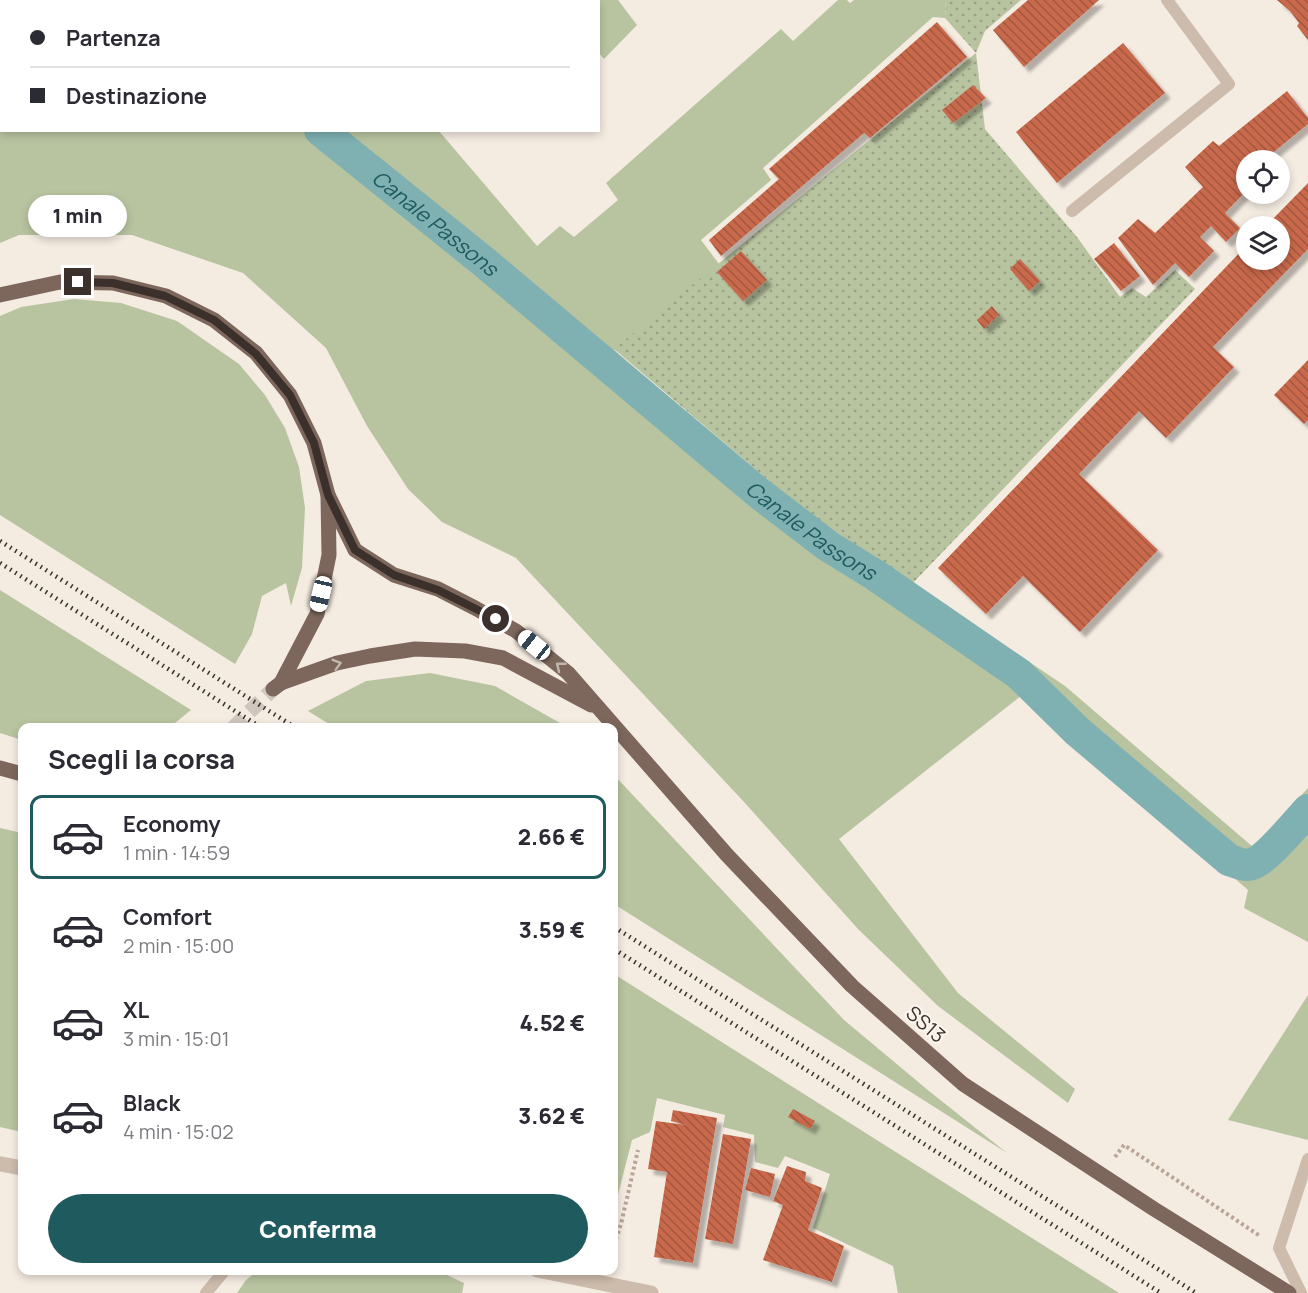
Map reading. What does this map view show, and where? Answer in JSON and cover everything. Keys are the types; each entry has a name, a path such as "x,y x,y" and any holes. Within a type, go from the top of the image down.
{"main road":[{"name":"SS13","path":"0,295 60,282 113,283 165,296 214,320 256,354 290,395 314,443 328,495 355,550 394,575 438,590 516,631 568,673 611,723"},
{"name":"SS13","path":"328,495 329,555 316,614 277,686 337,663 370,656 415,649 465,651 503,658 599,709"},
{"name":"SS13","path":"618,731 728,855 852,986 963,1084 1289,1293"},
{"path":"0,768 18,773"}],"street":[{"path":"0,1164 18,1167"},
{"path":"563,1275 651,1293"}],"lane":[{"path":"1072,211 1229,84 1167,0"},
{"path":"1301,1293 1279,1248 1308,1159"},
{"path":"207,1293 221,1275"}],"path":[{"path":"1101,1174 1124,1145 1279,1248"},
{"path":"618,1233 638,1150"}],"green space":[{"path":"600,0 618,0 637,25 604,59 600,54"},
{"path":"838,0 847,0 850,3 854,0 946,0 945,18 933,17 763,168 771,180 701,240 719,264 614,350 675,404 801,508 1065,686 1253,847 1308,788 1308,942 1244,908 1248,890 1022,695 839,839 958,993 1075,1089 1068,1103 938,1006 858,929 745,803 516,558 442,522 408,489 367,426 326,348 243,273 132,235 19,235 0,243 0,132 440,132 537,246 560,226 574,237 618,200 606,183 781,29 793,41"},
{"path":"946,0 1021,0 985,31 976,53 945,18"},
{"path":"976,53 985,129 1077,237 1120,297 1132,288 1146,297 1175,270 1195,289 912,584 801,508 614,349"},
{"path":"74,299 121,303 177,321 239,364 265,395 285,428 299,467 305,508 302,568 291,606 286,583 262,596 252,634 235,664 0,515 0,316 21,307"},
{"path":"0,590 191,710 175,723 18,723 18,739 0,733"},
{"path":"430,673 495,686 560,723 328,723 308,711 366,681"},
{"path":"618,779 844,1020 1007,1153 618,907"},
{"path":"0,828 18,832 18,1131 0,1127"},
{"path":"618,977 1119,1293 898,1293 893,1266 813,1228 830,1174 785,1156 778,1168 755,1162 754,1135 723,1127 725,1115 657,1098 650,1132 632,1140 618,1194"},
{"path":"1308,995 1308,1140 1228,1120"},
{"path":"252,1275 447,1275 464,1283 462,1293 237,1293"}],"building":[{"path":"1028,0 1099,0 1024,67 993,30"},
{"path":"1277,0 1308,0 1308,40 1297,26 1299,23 1290,11"},
{"path":"937,22 967,57 870,138 864,133 721,256 709,240 779,179 769,169"},
{"path":"1123,43 1165,93 1057,183 1016,132"},
{"path":"973,85 986,98 953,123 942,110"},
{"path":"1287,91 1308,118 1308,124 1276,150 1236,150 1236,201 1225,213 1236,224 1236,232 1226,242 1211,226 1200,237 1214,251 1189,277 1175,263 1153,285 1118,238 1138,219 1155,233 1203,187 1185,167 1213,141 1219,146"},
{"path":"1308,183 1308,249 1290,268 1290,216 1276,216"},
{"path":"1114,243 1140,276 1121,291 1094,259"},
{"path":"741,251 767,280 743,301 717,272"},
{"path":"1236,256 1236,270 1288,270 1213,347 1234,367 1166,438 1139,411 1079,474 1158,550 1080,632 1023,576 986,614 938,568"},
{"path":"1020,259 1040,281 1029,291 1010,269"},
{"path":"992,306 999,315 984,329 977,320"},
{"path":"1308,360 1308,420 1304,424 1274,395"},
{"path":"793,1109 815,1121 810,1129 788,1117"},
{"path":"673,1110 717,1118 693,1263 654,1257 667,1172 648,1169 656,1121 686,1125 671,1121"},
{"path":"723,1134 751,1139 733,1244 705,1239"},
{"path":"787,1166 806,1172 805,1181 822,1188 808,1230 844,1246 832,1282 763,1260 783,1205 773,1201"},
{"path":"751,1168 775,1174 770,1197 745,1190"}],"waterway":[{"name":"Canale Passons","path":"322,132 484,262 760,494 828,546 875,575 1019,674 1077,731 1229,860 1246,865 1258,861 1308,810"}],"tunnel":[{"path":"238,723 273,689"}],"railway":[{"path":"0,541 288,723"},
{"path":"0,563 254,723"},
{"path":"618,930 1196,1293"},
{"path":"618,952 1161,1293"}],"route":[{"path":"78,282 113,283 165,296 214,320 256,354 290,395 314,443 328,495 355,550 394,575 438,590 496,619"}]}
